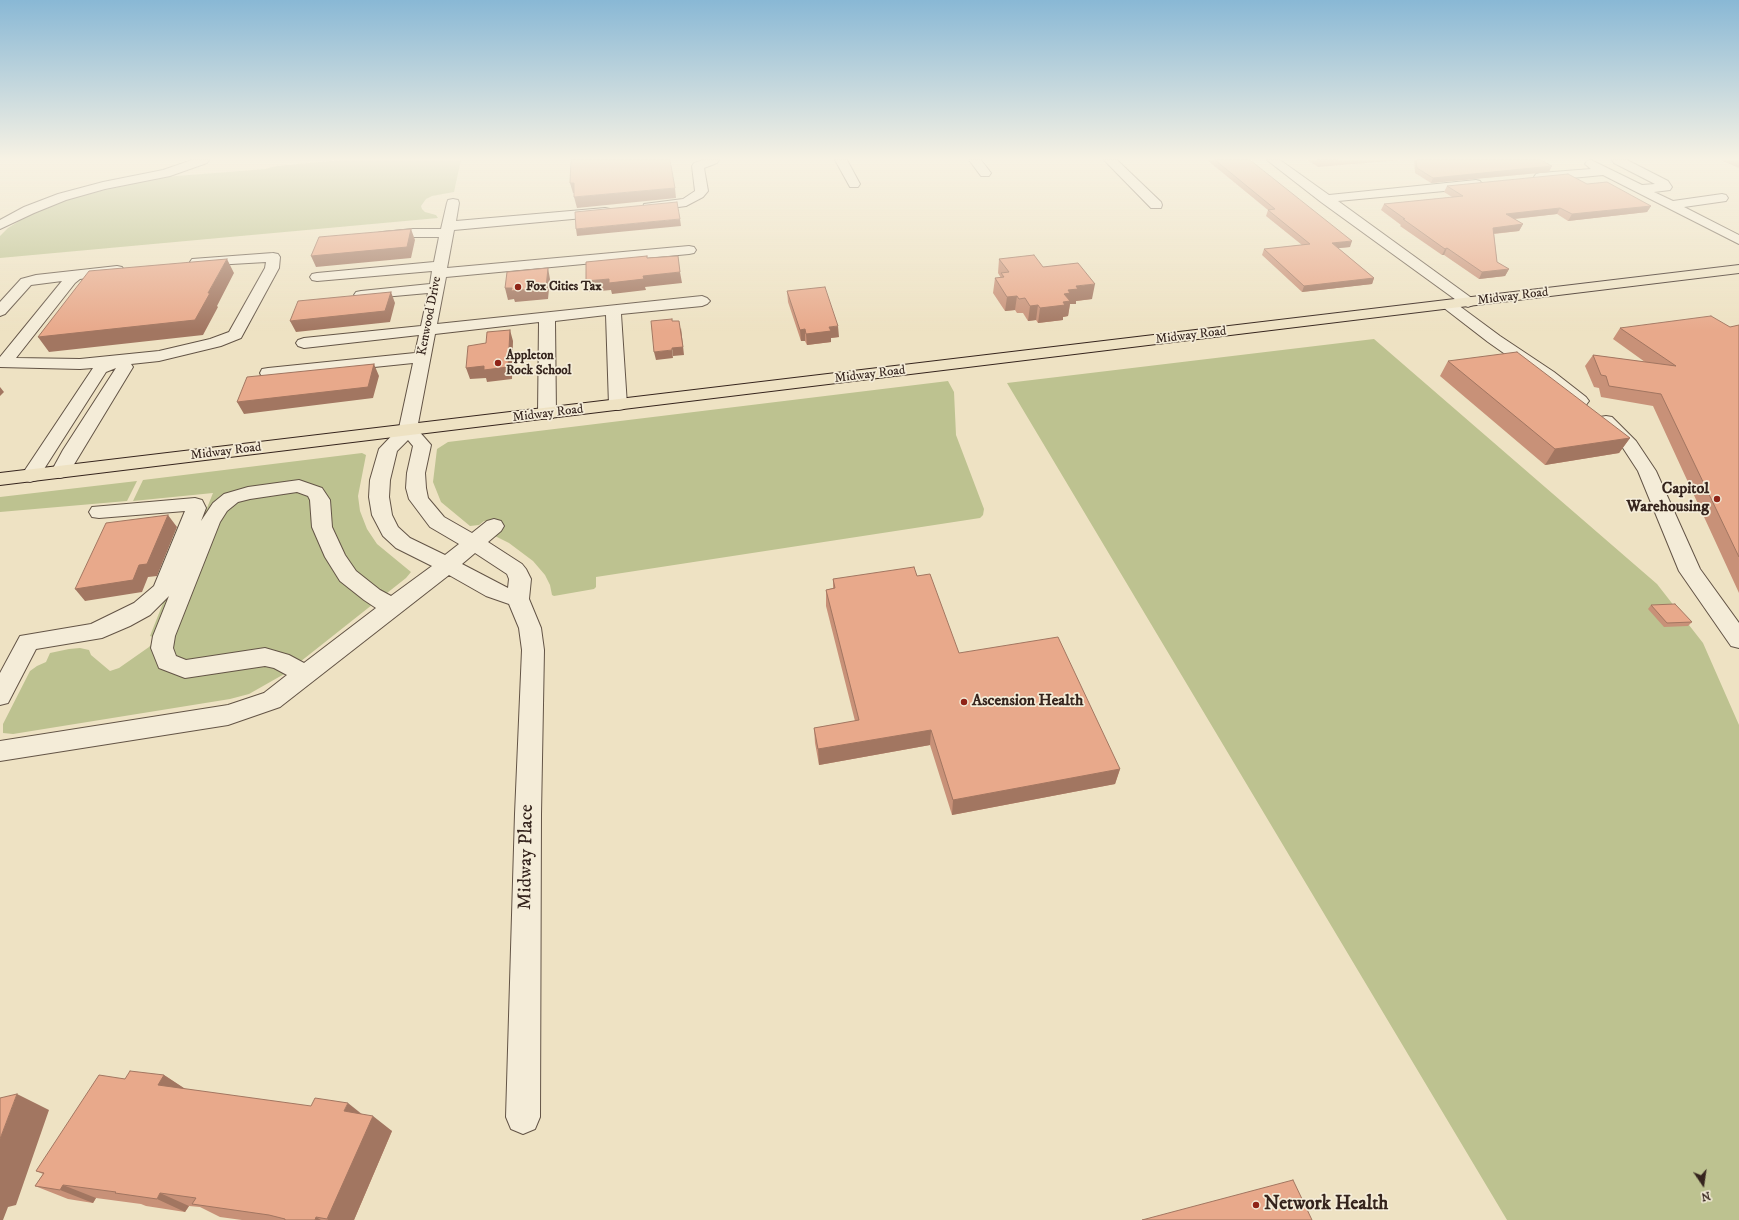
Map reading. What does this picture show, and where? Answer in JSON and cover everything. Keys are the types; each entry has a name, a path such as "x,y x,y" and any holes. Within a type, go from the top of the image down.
{"main road":[{"name":"Midway Road","path":"0,479 1739,269"}],"street":[{"path":"2,222 13,217"},
{"path":"368,237 413,233 450,219 467,217"},
{"path":"450,219 489,217"},
{"path":"1350,217 1468,302"},
{"path":"1694,217 1739,240"},
{"name":"Kenwood Drive","path":"408,430 450,219"},
{"path":"317,277 438,276 689,250"},
{"path":"2,363 80,364 158,356 215,343 235,335 272,268 273,257 183,264"},
{"path":"0,310 26,282 36,279 135,268"},
{"path":"2,363 76,275"},
{"path":"348,296 438,276"},
{"path":"304,343 702,301"},
{"path":"1449,305 1494,339 1548,376 1607,422 1630,445 1647,471 1690,571 1739,640"},
{"path":"613,310 618,405"},
{"path":"547,317 547,414"},
{"path":"268,373 422,357"},
{"path":"60,472 72,450 125,367 117,360"},
{"path":"30,476 100,369 117,360"},
{"path":"408,430 388,449 380,480 379,498 382,515 390,531 403,543 448,565 494,591 518,599"},
{"name":"Midway Place","path":"408,430 422,445 416,473 416,488 419,499 437,522 515,569 520,578 518,599 530,628 533,650 528,814 523,1117"},
{"path":"306,674 281,661 265,657 185,669 167,662 162,648 164,636 210,522 220,507 230,498 248,493 299,486 315,492 320,500 322,527 335,557 348,576 372,595 392,607"},
{"path":"0,696 28,642 94,632 122,620 142,609 162,589 196,508 195,504 188,504 99,512"},
{"path":"0,751 228,715 272,700 448,565 494,526"}],"green space":[{"path":"26,217 438,218 0,258 0,236 8,228"},
{"path":"1374,339 1657,584 1703,643 1739,725 1739,1220 1507,1220 1007,383"},
{"path":"948,381 954,392 956,435 984,509 983,515 980,518 596,577 596,587 594,589 554,596 552,595 550,585 545,575 533,561 509,543 495,536 502,529 484,521 479,525 470,526 441,502 433,482 437,449 448,442"},
{"path":"362,453 366,455 358,496 360,511 367,529 377,544 411,572 406,578 286,673 249,694 230,699 13,734 3,733 3,724 30,671 46,662 50,653 80,648 89,650 91,655 110,671 119,668 149,647 154,641 153,637 150,636 200,510 207,508 213,493 133,501 143,480"},
{"path":"137,481 127,501 0,512 0,497"}],"building":[{"path":"575,217 680,217 680,219 576,229"},
{"path":"1277,217 1322,217 1352,241 1332,243 1374,278 1304,286 1264,249 1310,244"},
{"path":"1402,217 1511,217 1523,224 1493,228 1497,262 1509,269 1482,272 1447,248 1445,249 1403,219 1405,219"},
{"path":"411,229 407,247 311,256 319,237"},
{"path":"1034,255 1043,267 1078,263 1095,284 1076,286 1078,289 1068,290 1070,293 1064,294 1070,301 1063,302 1065,305 1040,308 1038,305 1030,306 1025,298 1019,299 1017,296 1007,297 995,278 1004,277 1001,273 1009,272 999,259"},
{"path":"647,256 647,258 678,256 680,272 643,276 644,279 609,283 609,279 586,281 586,262"},
{"path":"227,259 195,320 38,337 89,271"},
{"path":"548,268 546,288 511,291 512,288 505,288 507,272"},
{"path":"825,287 838,326 829,327 831,331 806,334 805,329 800,330 787,291"},
{"path":"391,292 385,311 290,321 298,301"},
{"name":"Capitol Warehousing","path":"1711,316 1730,327 1739,325 1739,557 1661,394 1609,386 1606,376 1601,375 1593,355 1676,366 1620,328"},
{"path":"672,319 672,321 679,321 683,347 654,352 651,321"},
{"path":"510,330 508,367 484,370 484,366 466,368 468,346 486,343 487,332"},
{"path":"1517,352 1630,438 1555,449 1448,361"},
{"path":"374,364 368,387 237,402 247,377"},
{"path":"168,515 147,564 139,565 133,580 75,589 106,523"},
{"name":"Ascension Health","path":"914,567 917,576 930,574 959,653 1058,637 1120,769 953,800 931,730 818,749 814,728 859,720 826,590 835,588 833,579"},
{"path":"1675,604 1692,622 1667,623 1651,605"},
{"path":"130,1071 164,1075 158,1085 311,1106 315,1098 348,1103 344,1111 373,1116 327,1219 316,1217 315,1220 285,1220 269,1215 192,1204 196,1198 160,1193 157,1199 63,1185 60,1190 35,1186 44,1173 36,1171 99,1075 125,1079"},
{"path":"17,1094 0,1139 0,1098"},
{"path":"1293,1180 1312,1220 1142,1220"}],"place":[{"name":"Fox Cities Tax","path":"518,287"},
{"name":"Appleton Rock School","path":"498,363"},
{"name":"Capitol Warehousing","path":"1717,499"},
{"name":"Ascension Health","path":"964,702"},
{"name":"Network Health","path":"1256,1205"}]}
